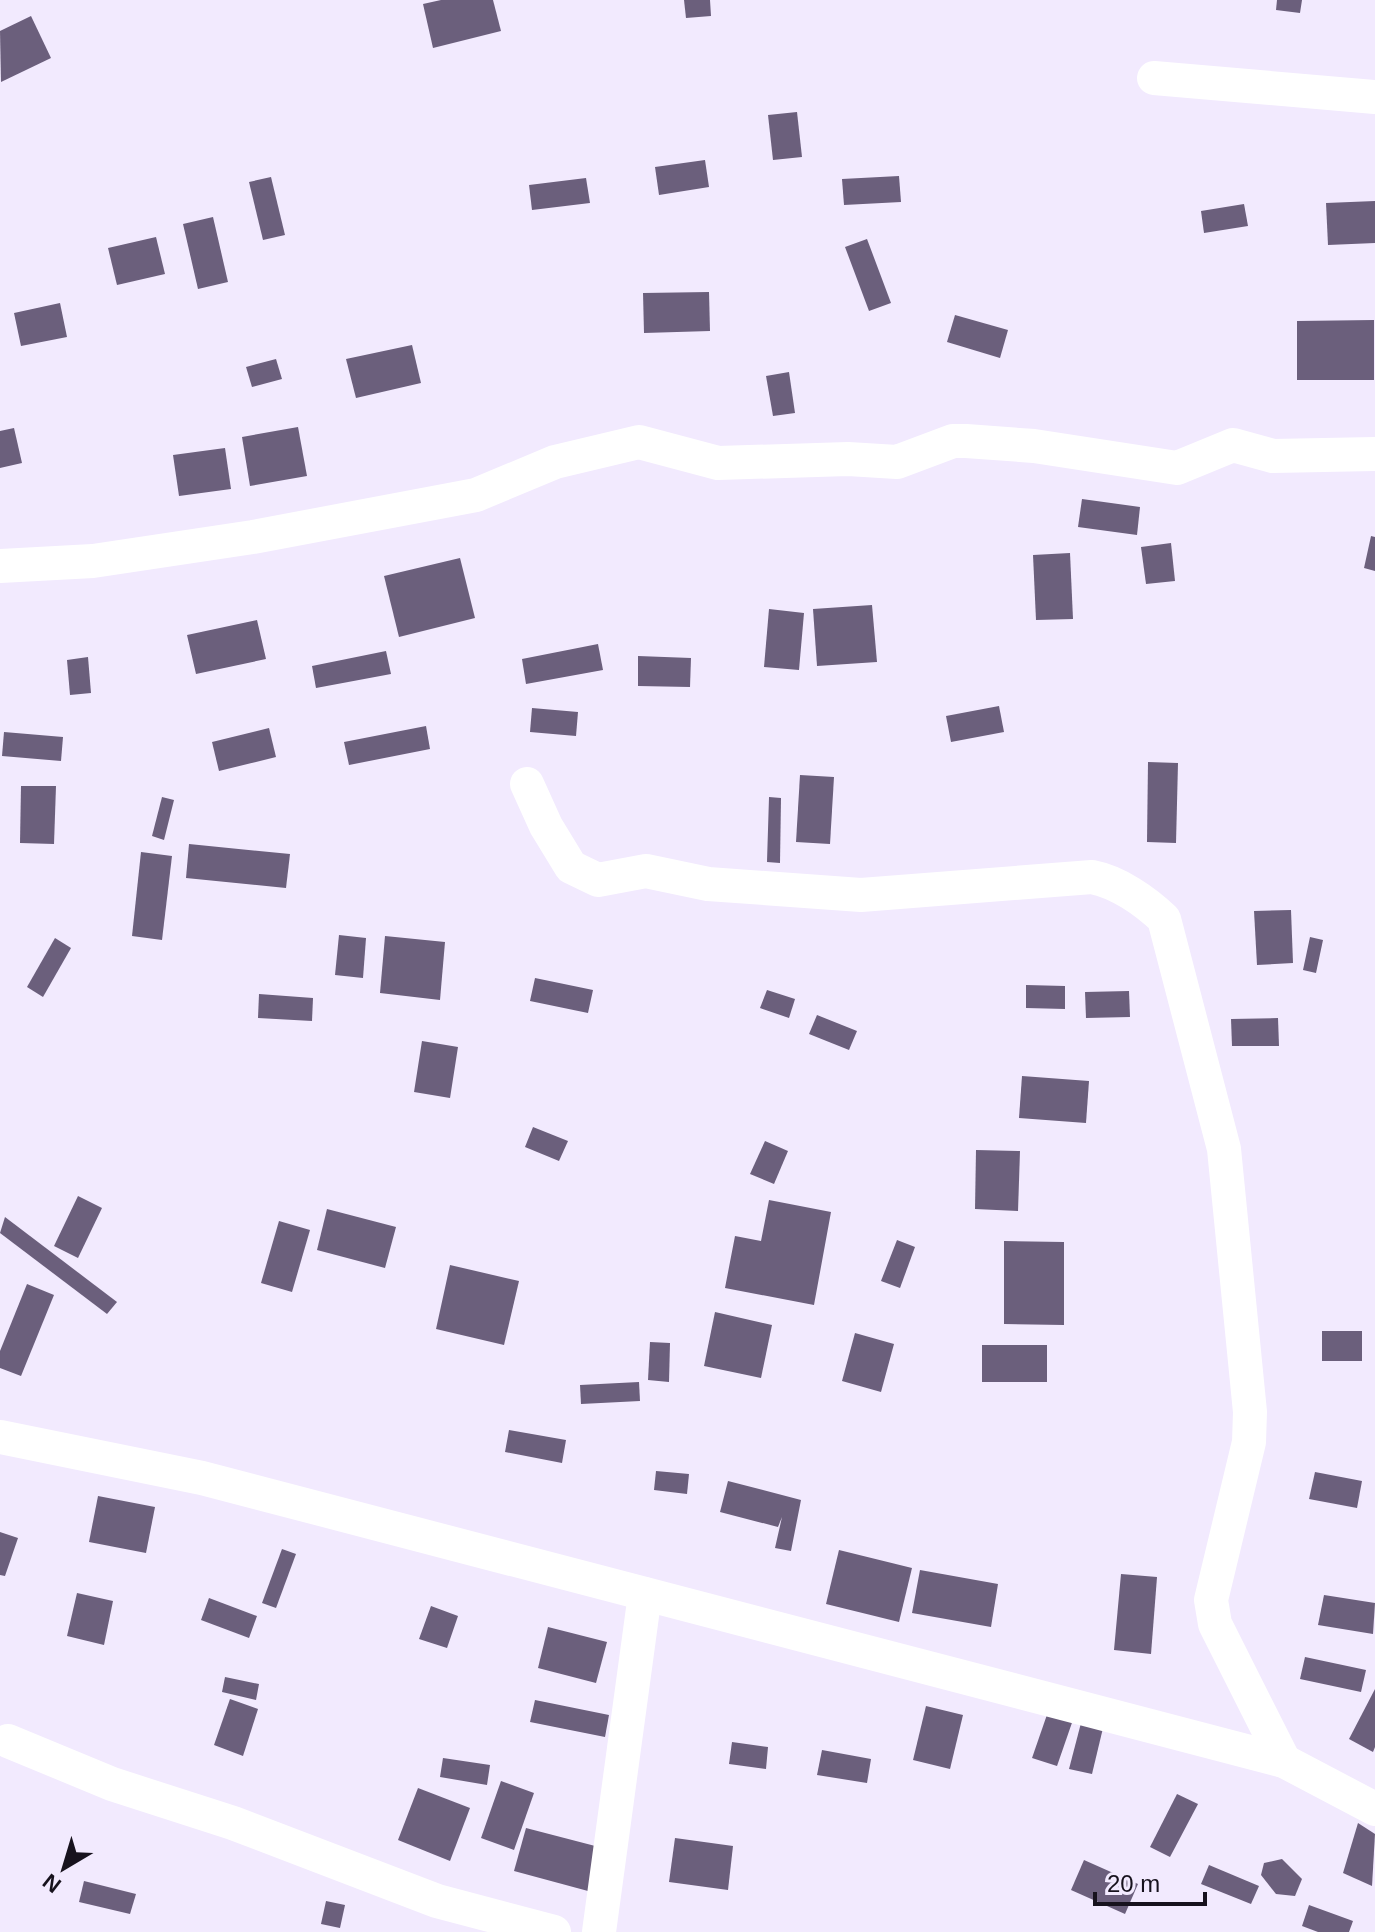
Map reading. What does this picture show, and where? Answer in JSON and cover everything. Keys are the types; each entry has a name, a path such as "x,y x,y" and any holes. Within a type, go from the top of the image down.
{"street":[{"path":"1154,78 1375,97"},
{"path":"0,566 93,561 195,546 476,495 555,462 639,442 718,463 848,459 897,462 953,441 1034,446 1177,468 1233,445 1273,456 1375,454"},
{"path":"527,784 571,867 598,880 646,871 708,884 861,895 1092,877 1105,879 1164,919 1224,1149 1250,1412 1249,1442 1211,1600 1215,1624 1284,1761"},
{"path":"0,1437 202,1478 1284,1761 1375,1809"},
{"path":"599,1932 645,1594"},
{"path":"8,1741 112,1784 233,1823 437,1901 554,1932"}],"building":[{"path":"441,0 493,0 501,31 433,48 423,4"},
{"path":"684,0 710,0 711,16 686,18"},
{"path":"1277,0 1302,0 1300,13 1276,10"},
{"path":"31,16 51,58 1,82 0,31"},
{"path":"797,112 802,157 773,160 768,115"},
{"path":"705,160 709,187 659,195 655,167"},
{"path":"899,176 901,202 844,205 842,179"},
{"path":"271,177 285,235 263,240 249,182"},
{"path":"586,178 590,203 532,210 529,185"},
{"path":"1375,201 1375,243 1328,245 1326,203"},
{"path":"1244,204 1248,226 1204,233 1201,211"},
{"path":"213,217 228,282 198,289 183,224"},
{"path":"156,237 165,274 117,285 108,248"},
{"path":"867,239 891,303 869,311 845,247"},
{"path":"709,292 710,331 644,333 643,293"},
{"path":"60,303 67,337 21,346 14,313"},
{"path":"955,315 1008,330 1000,358 947,342"},
{"path":"1374,320 1374,380 1297,380 1297,321"},
{"path":"412,345 421,383 356,398 346,359"},
{"path":"276,359 282,379 252,387 246,367"},
{"path":"789,372 795,413 773,416 766,376"},
{"path":"298,427 307,476 250,486 242,437"},
{"path":"14,428 22,463 0,468 0,431"},
{"path":"225,448 231,489 179,496 173,455"},
{"path":"1082,499 1140,507 1137,535 1078,527"},
{"path":"1371,536 1375,537 1375,571 1364,568"},
{"path":"1171,543 1175,581 1146,584 1141,547"},
{"path":"1070,553 1073,619 1036,620 1033,555"},
{"path":"460,558 475,618 399,637 384,576"},
{"path":"872,605 877,662 817,666 813,609"},
{"path":"769,609 804,613 799,670 764,667"},
{"path":"257,620 266,659 196,674 187,635"},
{"path":"598,644 603,670 526,684 522,659"},
{"path":"386,651 391,674 316,688 312,666"},
{"path":"638,656 691,658 690,687 638,686"},
{"path":"88,657 91,693 70,695 67,660"},
{"path":"999,706 1004,732 951,742 946,716"},
{"path":"532,708 578,712 576,736 530,732"},
{"path":"426,726 430,749 349,765 344,742"},
{"path":"269,728 276,757 219,771 212,742"},
{"path":"4,732 63,737 61,761 2,756"},
{"path":"1148,762 1178,763 1176,843 1147,842"},
{"path":"800,775 834,777 830,844 796,842"},
{"path":"21,786 56,786 54,844 20,843"},
{"path":"162,797 174,800 164,840 152,836"},
{"path":"769,797 781,798 780,863 767,862"},
{"path":"189,844 290,854 286,888 186,878"},
{"path":"141,852 172,856 162,940 132,936"},
{"path":"1291,910 1293,963 1257,965 1254,911"},
{"path":"339,935 366,938 363,978 335,975"},
{"path":"385,936 445,942 440,1000 380,993"},
{"path":"1310,937 1323,940 1316,973 1303,970"},
{"path":"55,938 71,948 43,997 27,987"},
{"path":"535,978 593,990 588,1013 530,1001"},
{"path":"1026,985 1065,986 1065,1009 1026,1008"},
{"path":"767,990 795,999 789,1018 760,1008"},
{"path":"1129,991 1130,1017 1086,1018 1085,992"},
{"path":"259,994 313,998 312,1021 258,1018"},
{"path":"817,1015 857,1031 849,1050 809,1034"},
{"path":"1278,1018 1279,1046 1232,1046 1231,1019"},
{"path":"422,1041 458,1047 450,1098 414,1092"},
{"path":"1022,1076 1089,1081 1086,1123 1019,1118"},
{"path":"533,1127 568,1141 559,1161 525,1147"},
{"path":"765,1141 788,1151 774,1184 750,1174"},
{"path":"976,1150 1020,1151 1018,1211 975,1209"},
{"path":"78,1196 102,1208 78,1258 54,1246"},
{"path":"769,1200 831,1212 814,1305 725,1288 735,1236 761,1241"},
{"path":"327,1209 396,1227 385,1268 317,1250"},
{"path":"5,1217 117,1302 107,1314 0,1233"},
{"path":"279,1221 310,1230 292,1292 261,1283"},
{"path":"897,1240 915,1247 900,1288 881,1281"},
{"path":"1004,1241 1064,1242 1064,1325 1004,1324"},
{"path":"450,1265 519,1281 504,1345 436,1329"},
{"path":"27,1284 54,1295 21,1376 0,1368 0,1351"},
{"path":"715,1312 772,1325 761,1378 704,1366"},
{"path":"1322,1331 1362,1331 1362,1361 1322,1361"},
{"path":"855,1333 894,1344 881,1392 842,1381"},
{"path":"650,1342 670,1343 669,1382 648,1380"},
{"path":"982,1345 1047,1345 1047,1382 982,1382"},
{"path":"639,1382 640,1401 581,1404 580,1385"},
{"path":"509,1430 566,1440 562,1463 505,1452"},
{"path":"656,1471 689,1474 687,1494 654,1490"},
{"path":"1315,1472 1362,1481 1357,1508 1309,1499"},
{"path":"728,1481 801,1500 791,1551 775,1548 782,1517 778,1527 720,1512"},
{"path":"98,1496 155,1507 146,1553 89,1542"},
{"path":"0,1532 18,1538 5,1576 0,1575"},
{"path":"282,1549 296,1554 276,1608 262,1603"},
{"path":"839,1550 912,1568 899,1622 826,1604"},
{"path":"920,1570 998,1584 991,1627 912,1613"},
{"path":"1121,1574 1157,1577 1151,1654 1114,1650"},
{"path":"77,1593 113,1601 104,1645 67,1636"},
{"path":"1324,1595 1375,1603 1373,1634 1318,1625"},
{"path":"209,1598 257,1616 249,1638 201,1620"},
{"path":"431,1606 458,1616 447,1648 419,1639"},
{"path":"548,1627 607,1642 596,1683 538,1668"},
{"path":"1305,1657 1366,1670 1361,1692 1300,1679"},
{"path":"225,1677 259,1684 256,1700 222,1692"},
{"path":"1375,1689 1375,1747 1373,1752 1349,1739"},
{"path":"230,1699 258,1709 243,1756 214,1745"},
{"path":"535,1700 609,1715 605,1737 530,1722"},
{"path":"926,1706 963,1715 950,1769 913,1760"},
{"path":"1050,1706 1075,1714 1057,1766 1032,1758"},
{"path":"1081,1723 1103,1728 1092,1774 1069,1769"},
{"path":"732,1742 768,1747 766,1769 729,1764"},
{"path":"822,1750 871,1759 867,1783 817,1775"},
{"path":"443,1758 490,1765 487,1785 440,1777"},
{"path":"501,1781 534,1793 514,1850 481,1838"},
{"path":"418,1788 470,1808 450,1861 398,1840"},
{"path":"1177,1794 1198,1804 1170,1857 1150,1847"},
{"path":"1358,1823 1375,1834 1372,1886 1343,1873"},
{"path":"526,1828 599,1847 588,1891 514,1871"},
{"path":"675,1838 733,1846 728,1890 669,1882"},
{"path":"1282,1859 1302,1879 1295,1896 1276,1894 1261,1875 1264,1863"},
{"path":"1084,1860 1138,1884 1125,1914 1071,1890"},
{"path":"1209,1865 1259,1886 1251,1904 1201,1884"},
{"path":"84,1881 136,1894 130,1914 79,1902"},
{"path":"326,1901 345,1905 340,1928 321,1924"},
{"path":"1309,1905 1353,1921 1349,1932 1318,1932 1302,1926"}]}
